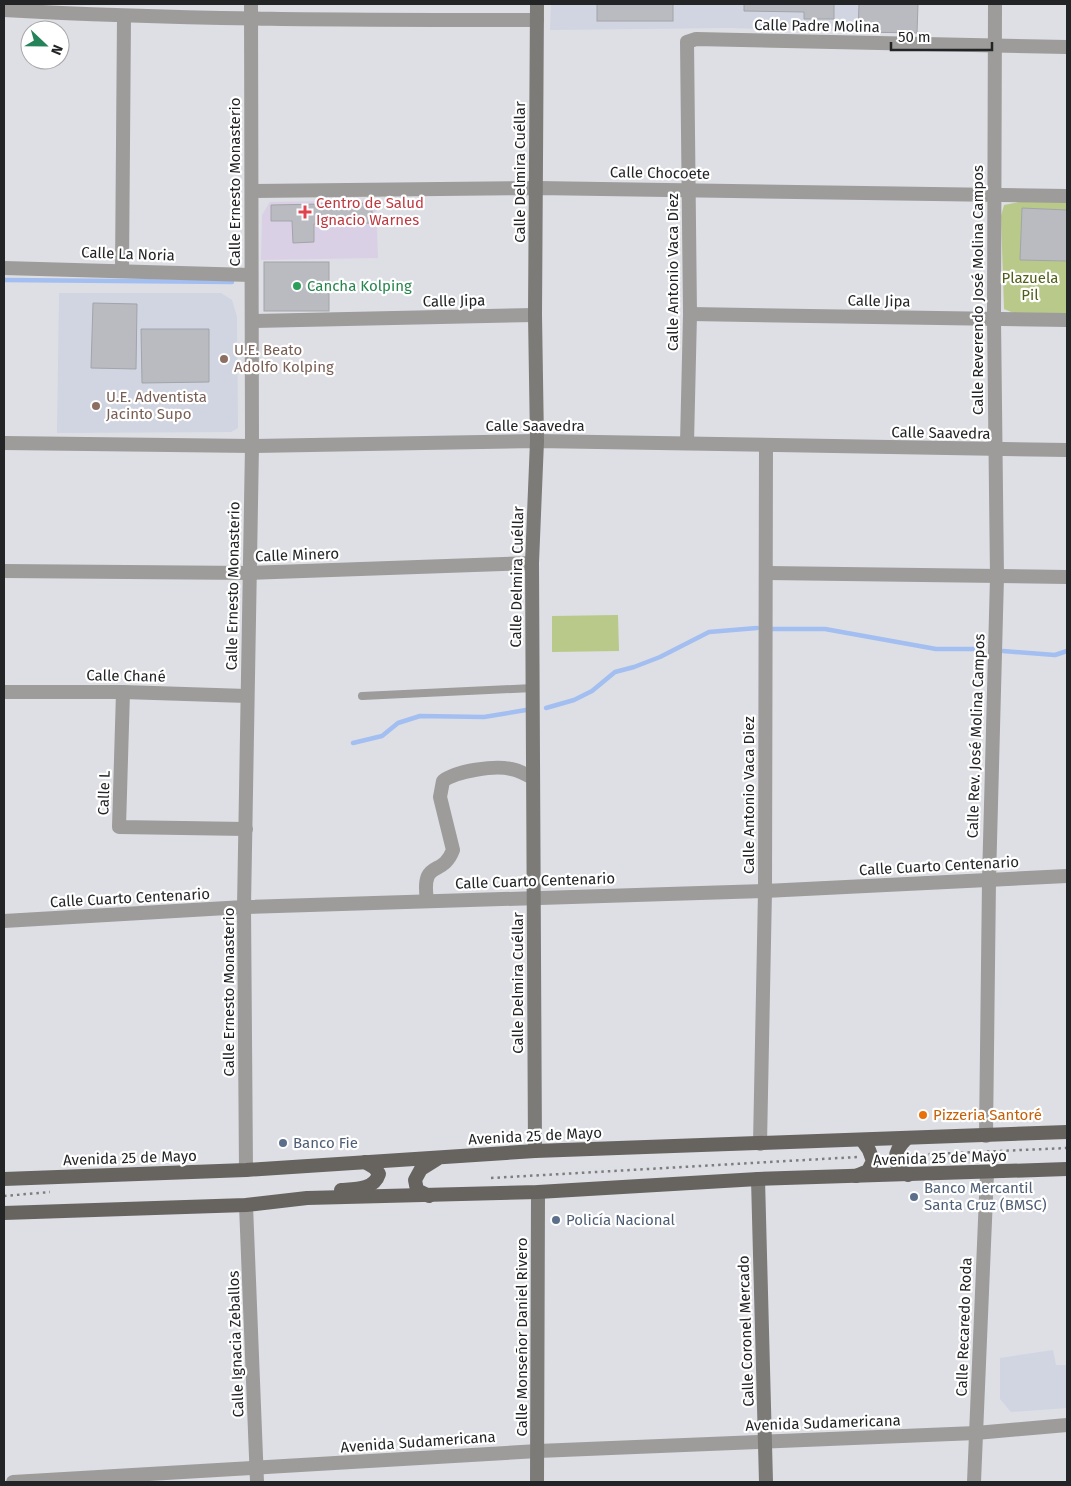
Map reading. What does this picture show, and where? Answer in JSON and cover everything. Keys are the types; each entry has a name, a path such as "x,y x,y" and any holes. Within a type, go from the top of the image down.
{"main road":[{"name":"Calle Delmira Cuéllar","path":"535,1151 532,563 537,441 535,316 537,4"},
{"name":"Avenida 25 de Mayo","path":"4,1179 246,1170 535,1151 1067,1132"},
{"path":"906,1139 899,1146 895,1156 895,1164 899,1170 908,1175"},
{"path":"856,1177 868,1171 873,1161 870,1150 862,1140"},
{"path":"429,1196 417,1190 415,1180 421,1169 439,1157"},
{"path":"307,1198 322,1191 355,1189 371,1185 377,1180 379,1174 375,1168 365,1162"},
{"name":"Avenida 25 de Mayo","path":"4,1213 246,1205 307,1198 538,1192 758,1179 1067,1169"},
{"name":"Calle Coronel Mercado","path":"758,1179 766,1482"},
{"name":"Calle Monseñor Daniel Rivero","path":"537,1482 538,1192"}],"street":[{"name":"Calle Ernesto Monasterio","path":"246,1170 244,907 253,321 251,275 251,4"},
{"name":"Calle Reverendo José Molina Campos","path":"995,4 994,320 997,577"},
{"path":"4,10 124,17 537,20"},
{"path":"122,270 124,17"},
{"name":"Calle Padre Molina","path":"687,42 706,40 1067,47"},
{"name":"Calle Antonio Vaca Diez","path":"687,42 690,314 687,443"},
{"name":"Calle Chocoete","path":"252,191 537,188 1067,196"},
{"name":"Calle La Noria","path":"4,268 251,275"},
{"name":"Calle Jipa","path":"690,314 1067,320"},
{"name":"Calle Jipa","path":"253,321 535,316"},
{"name":"Calle Saavedra","path":"4,443 252,446 537,441 687,443 766,447 1067,450"},
{"name":"Calle Antonio Vaca Diez","path":"760,1144 765,891 766,447"},
{"name":"Calle Minero","path":"4,571 249,573 532,563"},
{"path":"767,572 1067,577"},
{"name":"Calle Rev. José Molina Campos","path":"986,1136 989,880 997,577"},
{"name":"Calle Chané","path":"4,692 123,692 247,696"},
{"name":"Calle L","path":"123,692 119,828 246,829"},
{"path":"427,901 426,876 430,870 440,867 450,858 453,850 440,797 443,781 451,774 495,768 511,769 533,778"},
{"name":"Calle Cuarto Centenario","path":"4,921 244,907 765,891 1067,876"},
{"name":"Calle Recaredo Roda","path":"974,1482 987,1173"},
{"name":"Calle Ignacia Zeballos","path":"246,1205 257,1475"},
{"name":"Avenida Sudamericana","path":"13,1482 257,1475 538,1450 976,1433 1067,1426"}],"lane":[{"path":"362,696 533,688"}],"path":[{"path":"895,1156 1067,1148"},
{"path":"482,1179 871,1156"}],"shaded area":[{"path":"551,4 918,4 917,33 729,28 550,30"},
{"path":"376,200 378,258 261,260 262,215 270,202"},
{"path":"59,293 221,293 232,300 237,317 238,428 231,432 57,433"},
{"path":"1053,1350 1056,1365 1067,1365 1067,1408 1011,1412 1000,1399 1000,1358"}],"green space":[{"name":"Plazuela Pil","path":"1019,202 1067,202 1067,210 1022,209 1021,260 1067,261 1067,313 1016,314 1004,309 1001,216 1004,205"},
{"path":"618,615 619,651 552,652 552,616"}],"building":[{"path":"597,4 673,4 673,21 597,21"},
{"path":"744,4 834,4 834,19 804,19 804,12 744,11"},
{"path":"859,4 918,4 917,33 858,32"},
{"path":"372,203 372,223 314,224 314,242 293,243 292,221 271,221 271,205"},
{"path":"1022,208 1067,210 1067,261 1020,260"},
{"name":"Cancha Kolping","path":"264,262 329,262 329,311 264,311"},
{"path":"93,303 137,304 136,369 91,368"},
{"path":"141,329 209,329 209,382 142,383"}],"waterway":[{"path":"4,280 232,282"},
{"path":"546,708 574,700 592,691 615,672 660,657 709,632 757,628"},
{"path":"772,629 825,629 936,649 982,649"},
{"path":"1003,651 1055,655 1067,651"},
{"path":"353,743 382,736 398,723 420,716 484,717 526,710"}],"place":[{"name":"Centro de Salud Ignacio Warnes","path":"305,212"},
{"name":"Cancha Kolping","path":"297,286"},
{"name":"U.E. Beato Adolfo Kolping","path":"224,359"},
{"name":"U.E. Adventista Jacinto Supo","path":"96,406"},
{"name":"Pizzeria Santoré","path":"923,1115"},
{"name":"Banco Fie","path":"283,1143"},
{"name":"Banco Mercantil Santa Cruz (BMSC)","path":"914,1197"},
{"name":"Policía Nacional","path":"556,1220"}]}
